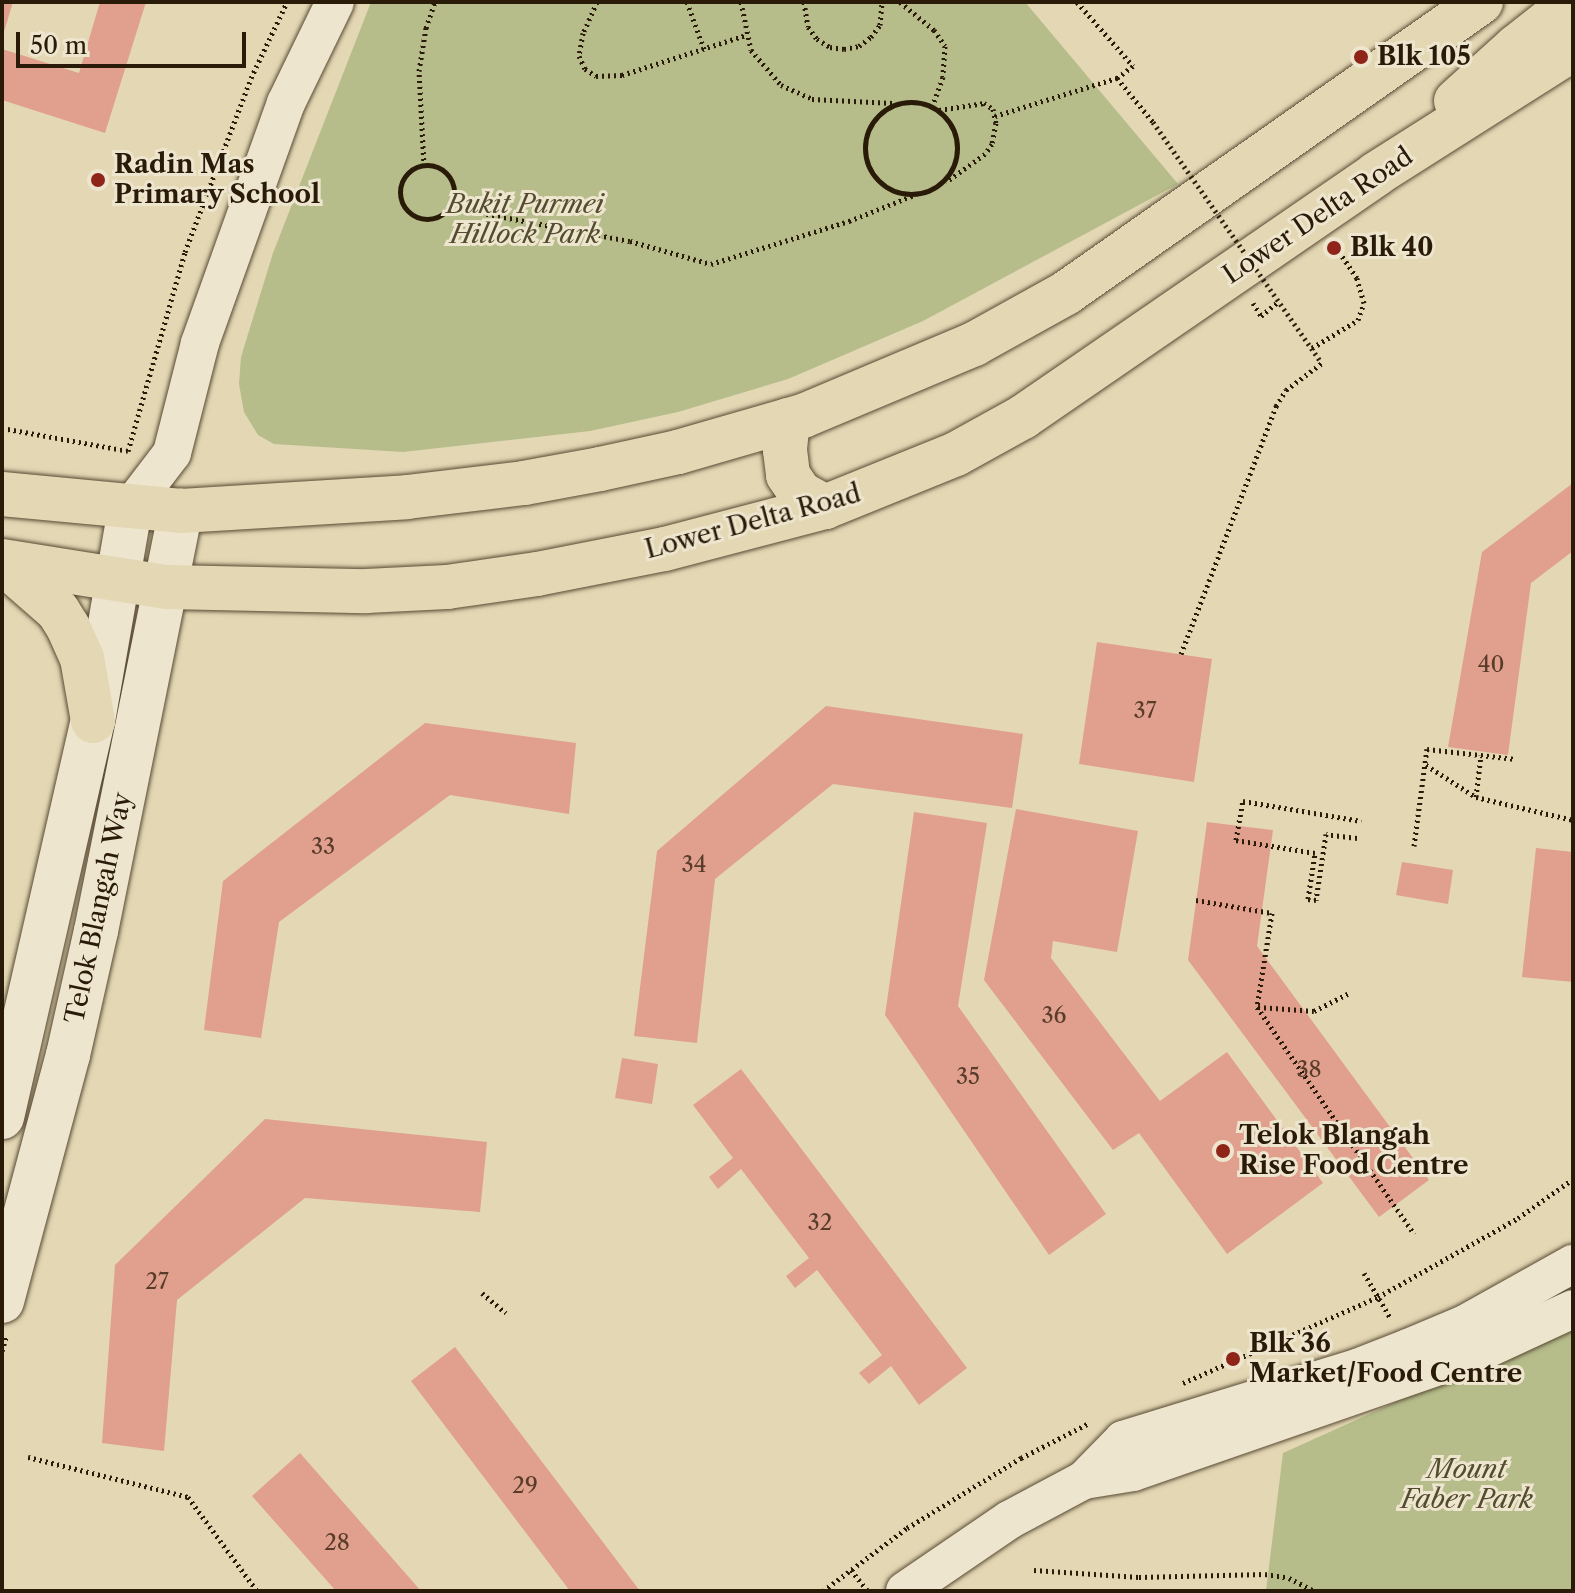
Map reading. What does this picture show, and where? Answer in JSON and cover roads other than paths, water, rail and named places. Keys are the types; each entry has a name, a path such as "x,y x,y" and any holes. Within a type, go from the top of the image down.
{"main road":[{"path":"2,494 181,511 407,497 524,483 678,452 788,420 974,344 1066,293 1481,2"},
{"path":"1376,174 1516,47 1573,2"},
{"name":"Lower Delta Road","path":"2,562 167,587 366,591 447,587 537,574 665,549 825,507 956,454 1023,417 1376,174 1567,62"},
{"path":"788,420 785,450 788,475 800,493 825,507"},
{"name":"Telok Blangah Way","path":"2,1117 93,721 115,579 130,508"},
{"name":"Telok Blangah Way","path":"2,1301 68,1055 181,511"},
{"path":"2,562 58,611 68,627 82,658 93,721"}],"street":[{"path":"130,508 168,462 200,343 286,103 335,2"},
{"path":"168,462 181,511"},
{"path":"905,1591 1009,1520 1084,1480 1123,1440 1357,1368 1465,1324 1511,1301 1560,1270 1569,1311 1480,1352 1161,1463 1133,1472 1084,1480"}],"place":[{"name":"Blk 105","path":"1361,57"},
{"name":"Radin Mas Primary School","path":"98,180"},
{"name":"Blk 40","path":"1334,248"},
{"name":"Telok Blangah Rise Food Centre","path":"1223,1151"},
{"name":"Blk 36 Market/Food Centre","path":"1233,1359"}],"park label":[{"name":"Bukit Purmei Hillock Park","path":"525,220"},
{"name":"Mount Faber Park","path":"1467,1485"}]}
